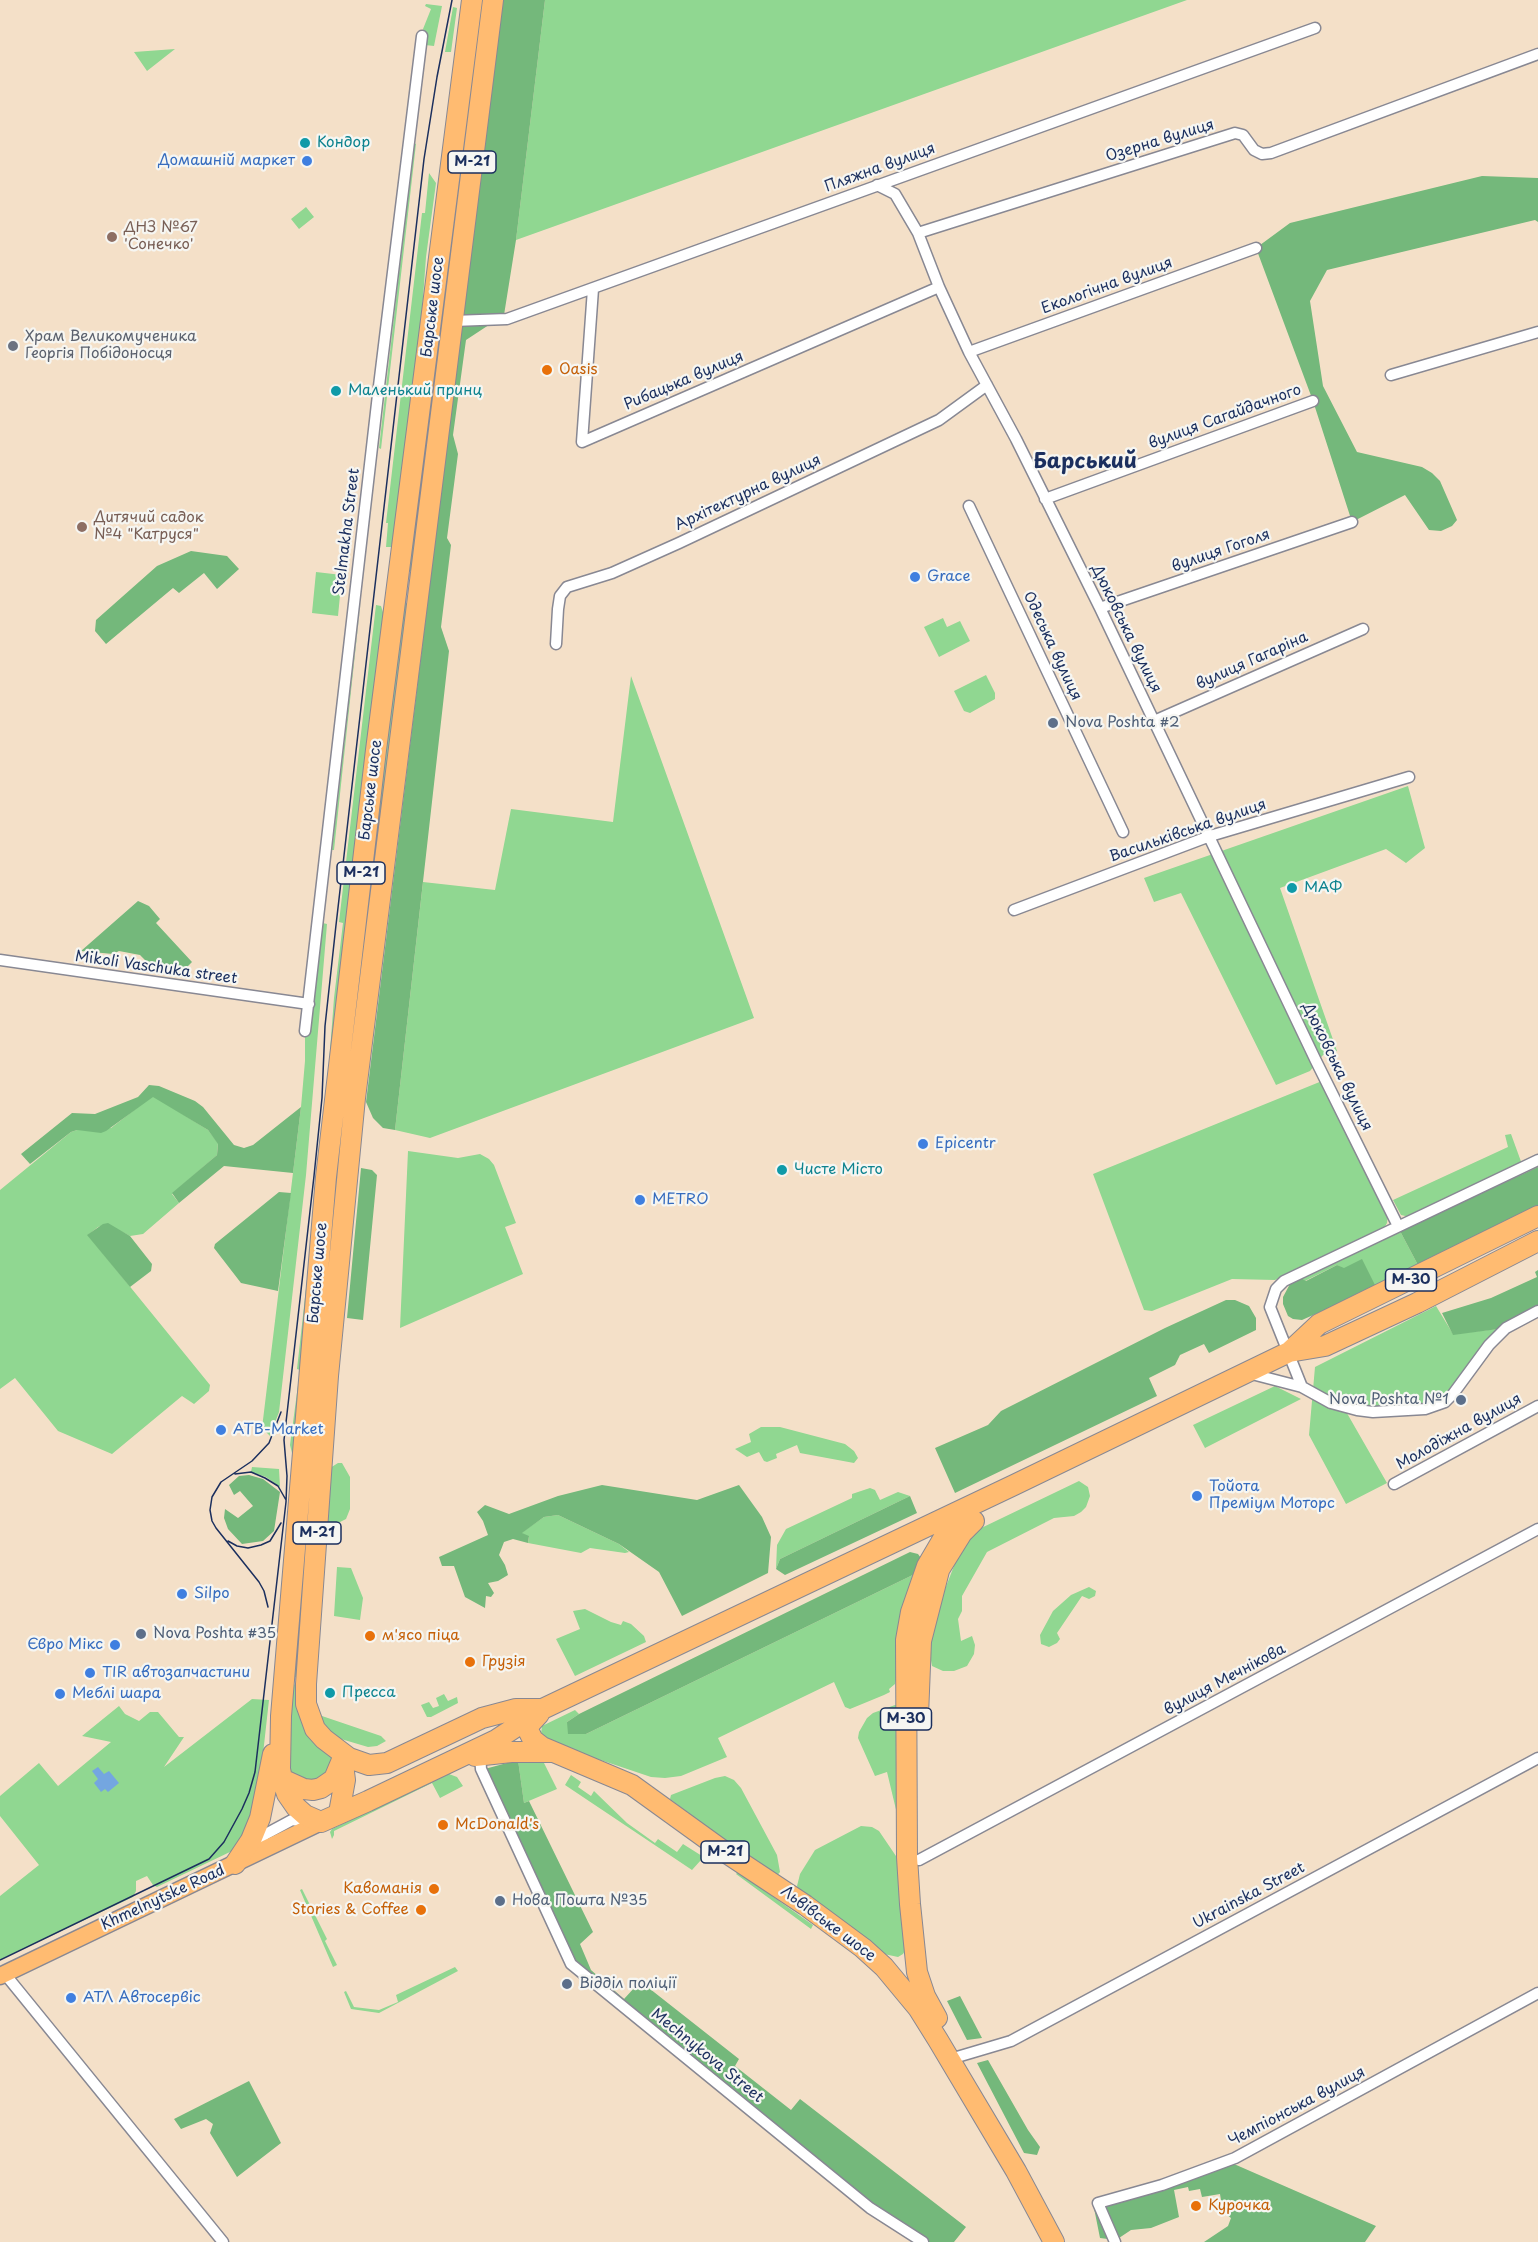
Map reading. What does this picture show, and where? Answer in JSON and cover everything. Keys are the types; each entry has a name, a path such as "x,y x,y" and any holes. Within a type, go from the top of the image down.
{"highway":[{"name":"Барське шосе","path":"281,1716 326,1177 397,586 472,0"},
{"name":"М-21","path":"492,1 354,1107 328,1376 306,1704 315,1729 338,1754 369,1765 387,1763 482,1718 516,1709 543,1709"},
{"path":"397,586 418,588"},
{"name":"М-30","path":"1289,1352 1319,1324 1538,1216"},
{"name":"М-30","path":"910,1904 906,1846 906,1640 935,1532 958,1520 977,1503 1245,1372 1289,1352 1325,1346 1417,1303 1538,1241"},
{"name":"М-30","path":"939,1570 962,1533 1014,1485"},
{"name":"М-21","path":"281,1716 280,1769 282,1779 287,1794 296,1807 314,1825 496,1740 543,1709 935,1532 942,1557 921,1641 919,1668 923,1858 910,1904 917,1972 925,1996 964,2054 966,2086"},
{"path":"339,1813 363,1791 463,1742 492,1732 543,1709"},
{"path":"543,1709 528,1726 529,1734 542,1747 556,1753"},
{"path":"235,1864 251,1840 260,1818 281,1716"},
{"name":"М-21","path":"452,1760 523,1751 556,1753"},
{"name":"Львівське шосе","path":"556,1753 633,1785 722,1850 805,1905 885,1967 918,2008 966,2086 1054,2242"},
{"path":"282,1779 304,1789 321,1788 334,1779 338,1754"},
{"path":"338,1754 345,1780 339,1813"}],"main road":[{"name":"Khmelnytske Road","path":"2,1975 314,1825"}],"street":[{"name":"Пляжна вулиця","path":"453,321 507,319 1315,28"},
{"name":"Stelmakha Street","path":"305,1031 378,386 422,36"},
{"name":"Озерна вулиця","path":"918,233 1235,133 1243,135 1254,150 1262,154 1271,153 1538,54"},
{"name":"Дюковська вулиця","path":"877,185 895,194 918,233 939,287 969,352 1100,608 1316,1061 1398,1226"},
{"name":"Екологічна вулиця","path":"969,352 1256,248"},
{"name":"Рибацька вулиця","path":"593,289 582,442 939,287"},
{"path":"1391,375 1538,332"},
{"name":"Архітектурна вулиця","path":"556,644 560,596 567,587 612,573 939,420 987,385"},
{"name":"вулиця Сагайдачного","path":"1045,499 1313,401"},
{"name":"Одеська вулиця","path":"969,506 1123,832"},
{"name":"вулиця Гоголя","path":"1100,608 1352,522"},
{"name":"вулиця Гагаріна","path":"1154,721 1363,629"},
{"name":"Васильківська вулиця","path":"1014,910 1210,836 1409,777"},
{"name":"Mikoli Vaschuka street","path":"0,960 309,1004"},
{"path":"1302,1388 1270,1307 1276,1289 1294,1275 1538,1160"},
{"path":"1245,1372 1302,1388 1331,1403 1357,1410 1413,1410 1435,1407 1445,1402 1453,1394 1497,1336 1538,1311"},
{"name":"Молодіжна вулиця","path":"1394,1484 1538,1406"},
{"name":"вулиця Мечнікова","path":"923,1858 1538,1529"},
{"name":"Mechnykova Street","path":"480,1755 481,1770 571,1964 870,2208 922,2242"},
{"name":"Ukrainska Street","path":"964,2054 1011,2041 1538,1758"},
{"name":"Khmelnytske Road","path":"2,1975 223,2242"},
{"name":"Чемпіонська вулиця","path":"1115,2242 1098,2203 1162,2185 1234,2158 1538,1993"}],"green space":[{"path":"502,0 545,0 516,240 504,315 466,340 453,435 458,454 447,538 451,545 441,627 449,651 395,1130 383,1128 373,1118 366,1102"},
{"path":"545,0 1187,0 516,240"},
{"path":"480,1 484,1 414,568 408,571"},
{"path":"426,4 442,6 434,46 425,45 426,37 423,29 431,9 425,6"},
{"path":"453,7 457,8 451,52 445,52"},
{"path":"175,49 147,71 134,52"},
{"path":"414,143 416,144 381,449 379,448"},
{"path":"429,173 436,183 426,257 418,367 399,521 391,547 386,547 388,523 386,523 422,213 425,213"},
{"path":"1482,176 1538,178 1538,222 1535,220 1327,270 1310,301 1323,386 1357,452 1422,467 1432,473 1440,481 1457,520 1452,526 1441,531 1429,530 1405,495 1352,522 1313,401 1256,248 1290,223"},
{"path":"306,207 314,217 299,229 291,219"},
{"path":"191,551 227,556 239,569 217,589 204,573 179,593 173,588 106,644 95,631 96,620 157,566"},
{"path":"316,572 342,575 338,616 312,613"},
{"path":"361,598 334,850 332,850"},
{"path":"404,602 409,605 300,1677 293,1677 332,1175"},
{"path":"376,605 381,606 386,622 326,1103 334,998 343,923 339,922"},
{"path":"943,618 947,627 960,621 970,641 939,657 924,627"},
{"path":"986,675 995,693 995,699 970,713 964,711 954,691"},
{"path":"631,676 754,1018 430,1138 395,1130 423,882 495,890 511,809 613,822"},
{"path":"1408,786 1425,848 1406,863 1386,849 1280,888 1337,1051 1323,1055 1310,1071 1276,1085 1181,893 1154,902 1144,878"},
{"path":"138,901 149,906 160,919 156,923 192,962 186,968 147,962 140,955 119,951 113,954 81,951"},
{"path":"318,922 327,924 306,1175 279,1412 270,1436 262,1428 301,1107 305,1031"},
{"path":"1322,1081 1388,1215 1383,1230 1275,1280 1232,1279 1152,1311 1144,1310 1093,1174"},
{"path":"149,1085 159,1086 195,1101 203,1107 234,1145 244,1148 253,1145 301,1107 293,1173 224,1166 179,1203 172,1193 217,1155 218,1144 208,1130 153,1097 106,1131 101,1133 77,1130 71,1132 30,1164 21,1154 72,1113 95,1114 138,1097"},
{"path":"151,1097 155,1097 208,1130 218,1143 217,1155 172,1194 179,1203 143,1234 130,1236 107,1224 98,1227 88,1235 210,1385 209,1391 194,1404 182,1396 112,1454 58,1431 15,1378 0,1389 0,1190 71,1132 111,1128"},
{"path":"1511,1134 1523,1167 1414,1218 1401,1215 1393,1200 1508,1147 1505,1135"},
{"path":"408,1151 458,1158 480,1154 489,1159 494,1165 516,1223 505,1227 523,1274 400,1328"},
{"path":"1538,1167 1538,1208 1419,1267 1400,1231"},
{"path":"361,1168 372,1170 377,1175 363,1320 347,1318"},
{"path":"318,1181 295,1450 292,1453 290,1445 300,1370 297,1369"},
{"path":"279,1192 291,1193 278,1291 241,1283 214,1248 215,1244"},
{"path":"108,1223 130,1236 152,1264 151,1271 130,1287 87,1235"},
{"path":"1400,1231 1419,1267 1376,1287 1337,1265 1305,1281 1299,1277"},
{"path":"1362,1259 1376,1287 1302,1320 1288,1316 1283,1297 1291,1282 1299,1277 1306,1281 1337,1265 1344,1268"},
{"path":"1538,1270 1538,1311 1506,1328 1453,1335 1442,1313 1491,1298 1537,1277 1535,1272"},
{"path":"1226,1300 1235,1300 1249,1306 1256,1318 1256,1330 1209,1353 1204,1344 1180,1355 1175,1365 1149,1378 1157,1396 955,1493 935,1448 988,1425 1001,1411 1165,1328"},
{"path":"1436,1306 1453,1334 1506,1328 1435,1407 1344,1408 1387,1483 1346,1504 1309,1435 1315,1367"},
{"path":"1275,1386 1301,1399 1205,1448 1193,1425"},
{"path":"761,1427 780,1427 845,1444 854,1451 858,1458 854,1463 800,1453 797,1445 776,1454 777,1458 767,1462 759,1452 747,1457 735,1449 751,1442 749,1434"},
{"path":"342,1463 350,1477 350,1509 346,1519 331,1524 327,1520 330,1468"},
{"path":"252,1467 279,1469 280,1487 266,1477 251,1472"},
{"path":"249,1475 263,1479 280,1492 274,1531 263,1541 242,1544 228,1529 224,1518 225,1509 238,1518 253,1506 240,1491 234,1495 229,1485 239,1476"},
{"path":"1079,1481 1088,1487 1090,1496 1086,1507 1081,1512 1074,1516 1054,1518 987,1552 962,1596 962,1611 958,1619 961,1641 972,1636 975,1645 974,1654 967,1666 954,1671 943,1671 932,1666 929,1650 938,1607 961,1548 975,1531"},
{"path":"602,1485 697,1500 739,1485 762,1517 771,1537 768,1573 682,1616 659,1572 619,1544 558,1515 544,1517 522,1533 529,1536 528,1543 513,1539 504,1542 499,1555 508,1575 498,1581 488,1583 494,1593 491,1597 486,1596 485,1608 465,1597 454,1566 442,1566 439,1557 488,1535 477,1512 485,1505 509,1514 558,1496"},
{"path":"870,1488 875,1490 880,1500 898,1492 910,1496 780,1559 776,1569 777,1545 786,1529 852,1498 852,1494"},
{"path":"910,1496 917,1513 785,1575 776,1569 780,1559"},
{"path":"558,1515 619,1544 629,1552 590,1548 581,1553 528,1543 529,1537 521,1533 544,1517"},
{"path":"910,1552 918,1554 923,1561 923,1570 586,1734 568,1734 567,1722 579,1714"},
{"path":"337,1567 351,1568 363,1598 360,1620 334,1616"},
{"path":"923,1570 895,1684 889,1689 890,1692 884,1695 850,1709 845,1707 834,1682 718,1738 727,1757 681,1776 665,1778 651,1777 553,1744 541,1734 542,1726 575,1710 579,1714 567,1722 586,1734"},
{"path":"1089,1587 1096,1591 1095,1596 1089,1599 1082,1596 1057,1633 1060,1639 1057,1643 1049,1647 1041,1644 1040,1635 1053,1611 1071,1595"},
{"path":"585,1609 611,1622 621,1625 623,1621 631,1624 644,1636 646,1642 575,1676 556,1639 580,1629 573,1611"},
{"path":"291,1684 298,1685 337,1757 323,1779 308,1781 292,1776 286,1759"},
{"path":"444,1694 448,1701 457,1697 458,1703 427,1717 421,1705 429,1702 433,1708 439,1706 436,1698"},
{"path":"252,1699 269,1700 256,1817 232,1851 157,1887 147,1876 136,1881 136,1891 133,1897 0,1960 0,1896 39,1865 0,1816 0,1796 39,1763 58,1786 111,1742 82,1736 119,1706 125,1714 139,1721 150,1712 158,1712 179,1737 184,1737 164,1767"},
{"path":"895,1705 900,1706 898,1818 887,1772 875,1776 858,1738 867,1718 873,1713"},
{"path":"322,1716 381,1736 386,1741 377,1746 368,1747 341,1739 330,1734 320,1720"},
{"path":"518,1760 544,1763 557,1789 524,1803"},
{"path":"518,1760 524,1803 529,1801 593,1932 580,1944 591,1970 624,1999 635,1987 645,1985 739,2059 735,2066 791,2110 800,2099 966,2227 954,2242 923,2242 878,2214 571,1964 481,1770"},
{"path":"449,1774 457,1777 463,1786 440,1798 432,1783 334,1831 332,1839 330,1832 332,1829"},
{"path":"571,1775 581,1782 578,1787 591,1796 594,1791 627,1823 655,1843 658,1839 677,1852 683,1844 702,1856 701,1860 692,1870 565,1785"},
{"path":"725,1776 734,1780 741,1788 777,1855 780,1872 775,1878 670,1799 671,1795"},
{"path":"861,1826 872,1827 879,1831 898,1859 906,1949 898,1957 884,1954 800,1893 797,1886 800,1874 815,1850"},
{"path":"738,1872 813,1925 811,1929 736,1874"},
{"path":"302,1889 327,1939 325,1941 337,1965 333,1967 300,1890"},
{"path":"455,1967 458,1971 379,2013 351,2009 344,1992 346,1991 354,2007 379,2010 398,2002 396,1995"},
{"path":"960,1996 982,2038 967,2040 947,2001"},
{"path":"988,2060 1040,2147 1037,2155 1024,2153 977,2063"},
{"path":"249,2081 281,2143 237,2177 210,2133 213,2124 206,2119 181,2129 174,2119"},
{"path":"1234,2164 1376,2226 1365,2242 1204,2242 1228,2226 1231,2218 1223,2212 1220,2194 1202,2197 1200,2189 1189,2191 1188,2187 1174,2190 1179,2217 1151,2228 1131,2230 1116,2240 1100,2238 1094,2208 1163,2189"}],"water":[{"path":"98,1767 104,1774 109,1771 119,1783 108,1792 105,1789 101,1792 94,1783 98,1779 92,1771"}],"tram line":[{"path":"0,1960 209,1859 224,1842 242,1809 255,1772 286,1502 287,1476 284,1440 322,1098 325,1026 336,925 424,159 452,0"},
{"path":"268,1607 259,1582 216,1528 210,1510 212,1497 221,1482 252,1461 269,1443 281,1412"},
{"path":"235,1474 251,1472 265,1478 278,1486 286,1500"},
{"path":"228,1541 248,1548 261,1545 270,1541 281,1523"}],"place":[{"name":"Кондор","path":"305,143"},
{"name":"Домашній маркет","path":"307,161"},
{"name":"ДНЗ №67 'Сонечко'","path":"112,237"},
{"name":"Храм Великомученика Георгія Побідоносця","path":"13,346"},
{"name":"Oasis","path":"547,370"},
{"name":"Маленький принц","path":"336,391"},
{"name":"Дитячий садок №4 \"Катруся\"","path":"82,527"},
{"name":"Grace","path":"915,577"},
{"name":"Nova Poshta #2","path":"1053,723"},
{"name":"МАФ","path":"1292,888"},
{"name":"Epicentr","path":"923,1144"},
{"name":"Чисте Місто","path":"782,1170"},
{"name":"METRO","path":"640,1200"},
{"name":"Nova Poshta №1","path":"1461,1400"},
{"name":"ATB-Market","path":"221,1430"},
{"name":"Тойота Преміум Моторс","path":"1197,1496"},
{"name":"Silpo","path":"182,1594"},
{"name":"Nova Poshta #35","path":"141,1634"},
{"name":"м'ясо піца","path":"370,1636"},
{"name":"Євро Мікс","path":"115,1645"},
{"name":"Грузія","path":"470,1662"},
{"name":"TIR автозапчастини","path":"90,1673"},
{"name":"Пресса","path":"330,1693"},
{"name":"Меблі шара","path":"60,1694"},
{"name":"McDonald's","path":"443,1825"},
{"name":"Кавоманія","path":"434,1889"},
{"name":"Нова Пошта №35","path":"500,1901"},
{"name":"Stories & Coffee","path":"421,1910"},
{"name":"Відділ поліції","path":"567,1984"},
{"name":"АТЛ Автосервіс","path":"71,1998"},
{"name":"Курочка","path":"1196,2206"}],"district":[{"name":"Барський","path":"1085,462"}]}
